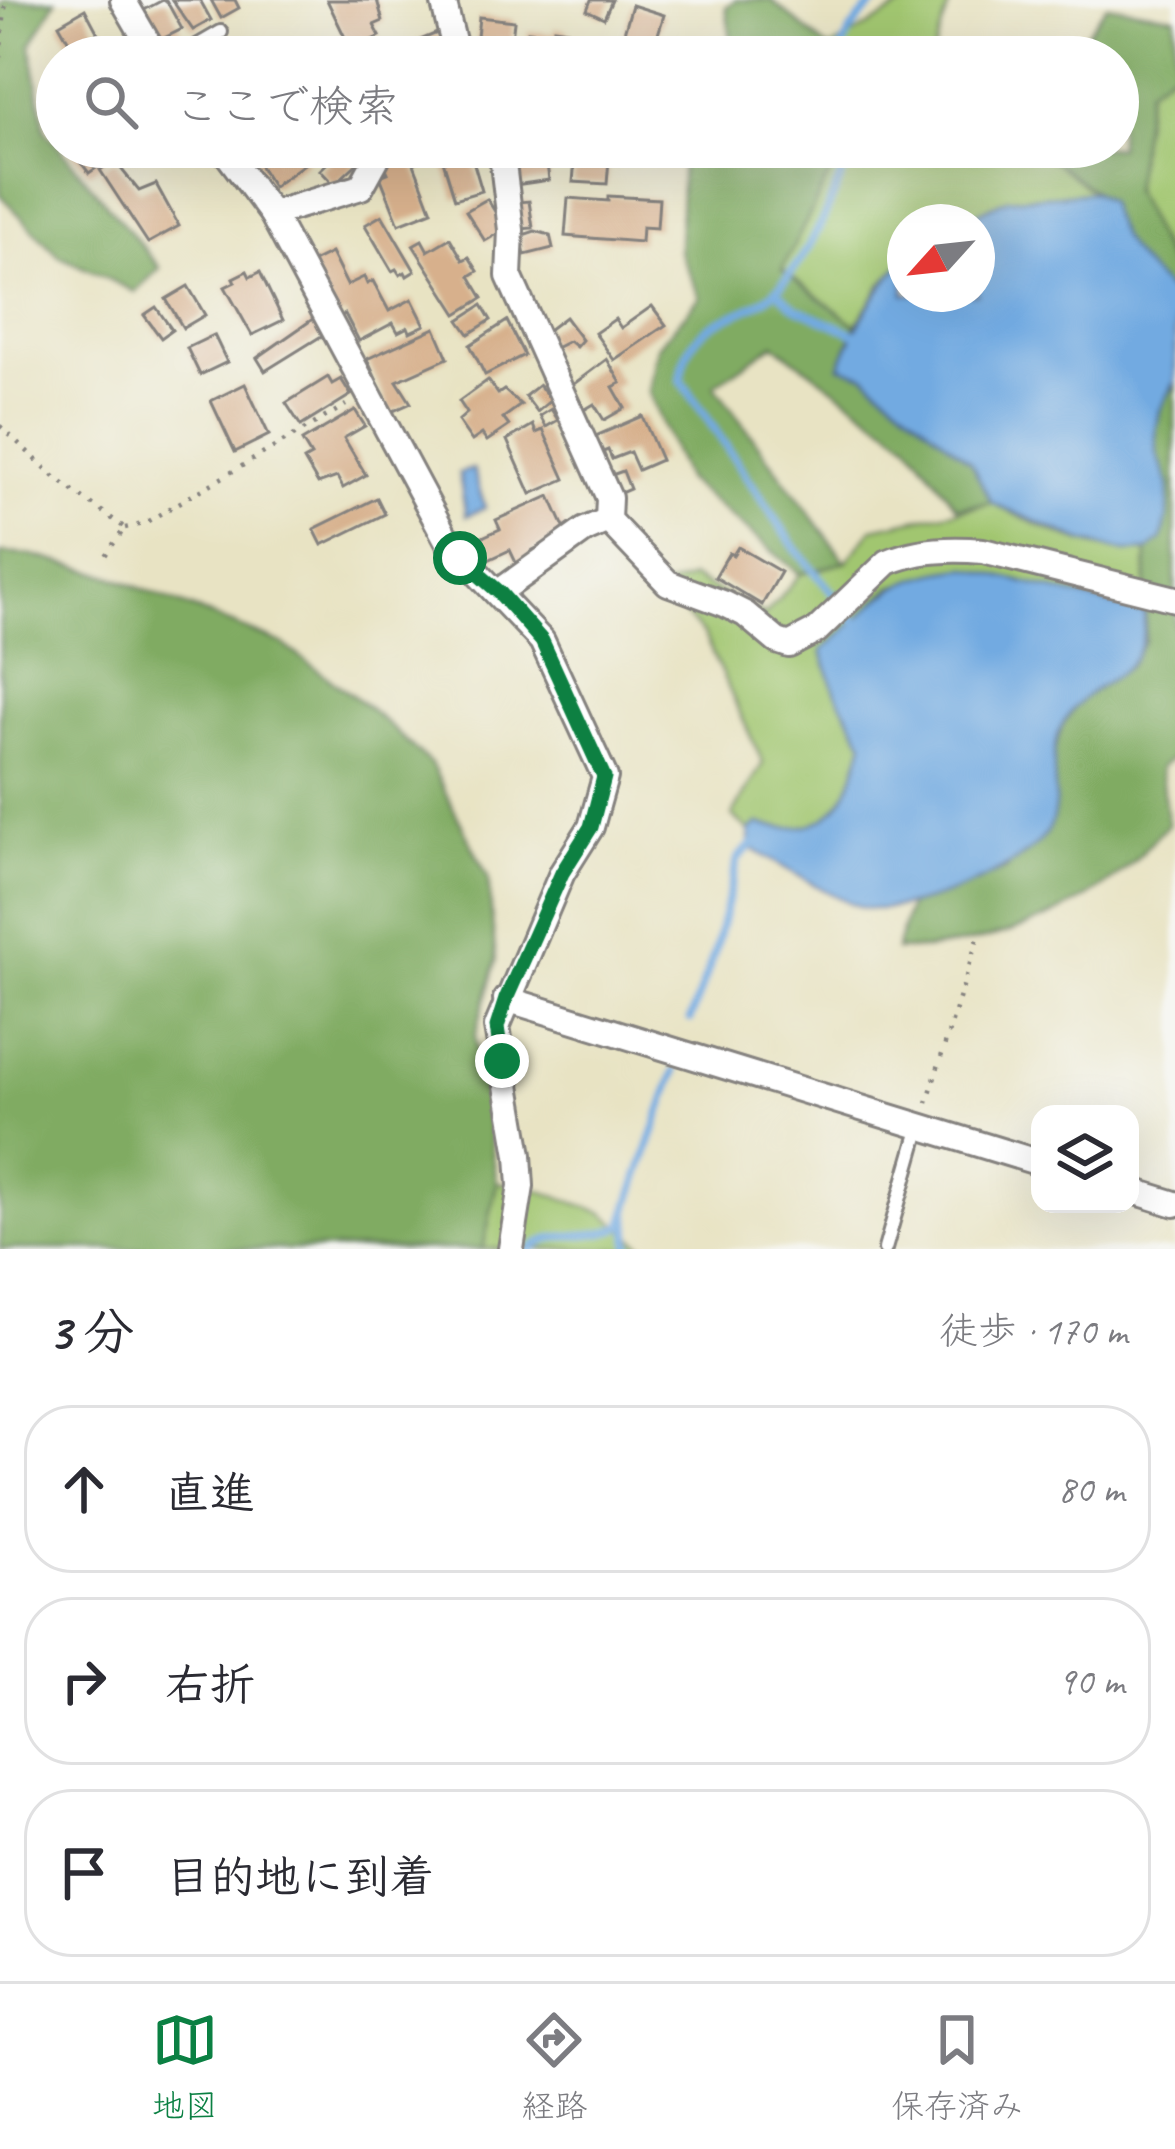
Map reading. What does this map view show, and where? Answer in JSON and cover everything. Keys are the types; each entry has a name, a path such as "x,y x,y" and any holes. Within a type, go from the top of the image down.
{"street":[{"path":"123,0 144,36"},
{"path":"442,0 451,36"},
{"path":"238,168 272,214 448,542 542,641 604,777 591,827 562,873 497,1027 517,1138 520,1186 512,1249"},
{"path":"272,214 361,187 371,168"},
{"path":"504,168 511,230 508,276 609,498 608,520 668,583 746,614 777,641 800,642 888,562 954,548 1175,598"},
{"path":"499,592 585,530 608,520"},
{"path":"506,999 1031,1159"},
{"path":"1139,1193 1175,1204"}],"lane":[{"path":"214,36 221,32"},
{"path":"885,1249 920,1126"}],"path":[{"path":"0,57 6,0"},
{"path":"101,561 125,528 143,524 366,393"},
{"path":"0,426 57,479 125,528"},
{"path":"920,1126 980,934"}],"green space":[{"path":"5,0 56,0 31,45 36,75 36,168 77,168 160,268 135,292 59,256 0,195 0,5"},
{"path":"736,0 771,0 814,36 731,36 726,7"},
{"path":"914,0 951,0 939,36 852,36"},
{"path":"1107,5 1175,16 1175,68 1148,89 1139,150 1139,36 1084,36"},
{"path":"1175,68 1175,267 1133,190 1148,89"},
{"path":"681,168 833,168 782,270 856,325 840,366 865,375 970,461 992,503 957,507 908,442 774,344 714,385 846,562 800,574 685,479 649,392 657,347 700,297 679,251"},
{"path":"832,168 1062,168 1093,192 1007,199 995,205 887,204 887,278 856,325 781,269"},
{"path":"1062,168 1136,168 1133,190 1170,267 1175,267 1175,298 1132,258 1114,228 1108,202"},
{"path":"1175,381 1175,757 1160,767 1168,825 1112,880 1055,914 992,937 896,950 909,905 1007,869 1055,796 1051,761 1062,726 1079,701 1129,666 1145,640 1147,551 1162,539 1169,485 1157,454 1156,430"},
{"path":"992,503 1087,543 1147,551 1144,613 967,568 891,587 822,652 835,691 864,742 842,799 832,812 803,827 758,824 749,831 732,816 763,763 704,635 660,589 692,578 765,615 800,574 846,562 873,528"},
{"path":"0,553 33,555 110,576 283,644 368,707 431,764 488,877 496,961 475,1037 497,1182 483,1249 0,1249"},
{"path":"497,1182 533,1188 604,1213 647,1249 483,1249"}],"water":[{"path":"1093,192 1108,202 1134,256 1175,298 1175,381 1156,430 1157,454 1169,485 1168,515 1162,539 1147,551 1126,552 1082,541 992,503 970,461 865,375 840,366 887,280 887,312 995,312 995,205 1007,199"},
{"path":"473,469 485,508 466,516 459,473"},
{"path":"967,568 1144,613 1137,654 1073,708 1062,725 1054,751 1054,812 1041,841 997,872 939,897 885,908 854,905 751,848 749,831 758,824 782,828 819,821 832,812 851,783 864,742 835,691 822,651 901,585"}],"building":[{"path":"166,0 182,29 158,36 144,10"},
{"path":"172,0 200,0 211,20 193,30"},
{"path":"211,0 235,0 239,8 221,18"},
{"path":"327,0 377,0 383,21 374,25 380,36 344,36"},
{"path":"591,0 612,0 604,18 587,10"},
{"path":"632,5 664,15 658,36 623,36"},
{"path":"85,9 99,36 66,36 59,24"},
{"path":"479,17 514,21 512,36 477,36"},
{"path":"554,28 577,36 528,36 528,31 554,34"},
{"path":"120,168 139,191 156,184 179,226 148,243 100,170"},
{"path":"261,168 299,168 273,187"},
{"path":"322,168 352,168 334,185"},
{"path":"386,168 416,168 432,211 399,224 380,176 388,173"},
{"path":"445,168 475,168 482,191 455,199"},
{"path":"514,168 548,168 549,180 515,185"},
{"path":"574,168 608,168 607,184 573,182"},
{"path":"608,196 659,199 657,228 642,227 641,242 565,236 568,198 608,201"},
{"path":"487,199 499,218 499,233 485,241 466,211"},
{"path":"529,201 533,228 521,229 518,202"},
{"path":"382,215 415,271 407,276 392,271 365,225"},
{"path":"535,231 550,235 553,248 525,255 520,236"},
{"path":"450,238 463,260 469,257 478,271 470,276 483,298 457,314 413,245 422,240 428,251"},
{"path":"331,253 347,285 364,277 367,284 373,281 389,311 412,299 425,325 398,332 393,323 359,341 345,314 337,318 309,264"},
{"path":"247,271 250,277 260,272 283,320 252,335 225,287"},
{"path":"188,286 205,315 183,328 166,299"},
{"path":"482,305 491,320 469,334 459,320"},
{"path":"652,306 666,325 614,360 595,333 615,319 621,328"},
{"path":"156,307 172,330 161,338 144,315"},
{"path":"565,317 582,340 576,347 569,341 553,349 544,333"},
{"path":"313,319 323,335 265,371 257,358"},
{"path":"507,321 524,355 485,375 470,345"},
{"path":"435,328 448,358 397,381 411,403 391,412 367,359"},
{"path":"214,335 227,362 200,375 187,348"},
{"path":"607,359 621,383 613,387 625,408 604,420 594,404 584,410 571,386"},
{"path":"328,377 332,384 341,379 351,395 301,426 286,403"},
{"path":"488,380 498,394 504,390 521,405 503,418 509,426 487,441 482,434 472,441 458,421 467,413 459,401"},
{"path":"245,384 269,435 235,452 211,401"},
{"path":"539,385 551,400 537,412 525,396"},
{"path":"551,409 558,420 546,427 540,416"},
{"path":"355,410 365,426 344,438 366,475 343,488 337,477 318,484 304,460 311,456 302,441"},
{"path":"642,416 661,460 638,470 630,452 612,459 608,450 598,454 591,438"},
{"path":"533,425 536,433 543,430 565,479 531,494 507,440"},
{"path":"623,471 630,489 616,495 609,476"},
{"path":"550,496 567,534 533,550 537,558 518,567 510,550 486,561 476,540 500,529 496,520"},
{"path":"377,498 385,514 322,545 314,529"},
{"path":"738,547 781,572 762,605 715,577"}],"waterway":[{"path":"849,36 881,0"},
{"path":"844,168 793,271 767,298 706,329 686,356 681,380 796,549 860,626"},
{"path":"776,290 796,308 862,337"},
{"path":"690,1019 714,954 738,858 758,839"},
{"path":"531,1249 552,1239 622,1226 675,1071"},
{"path":"628,1215 630,1249"}],"route":[{"path":"460,558 499,592 542,641 604,777 591,827 562,873 506,999 497,1027 502,1061"}]}
